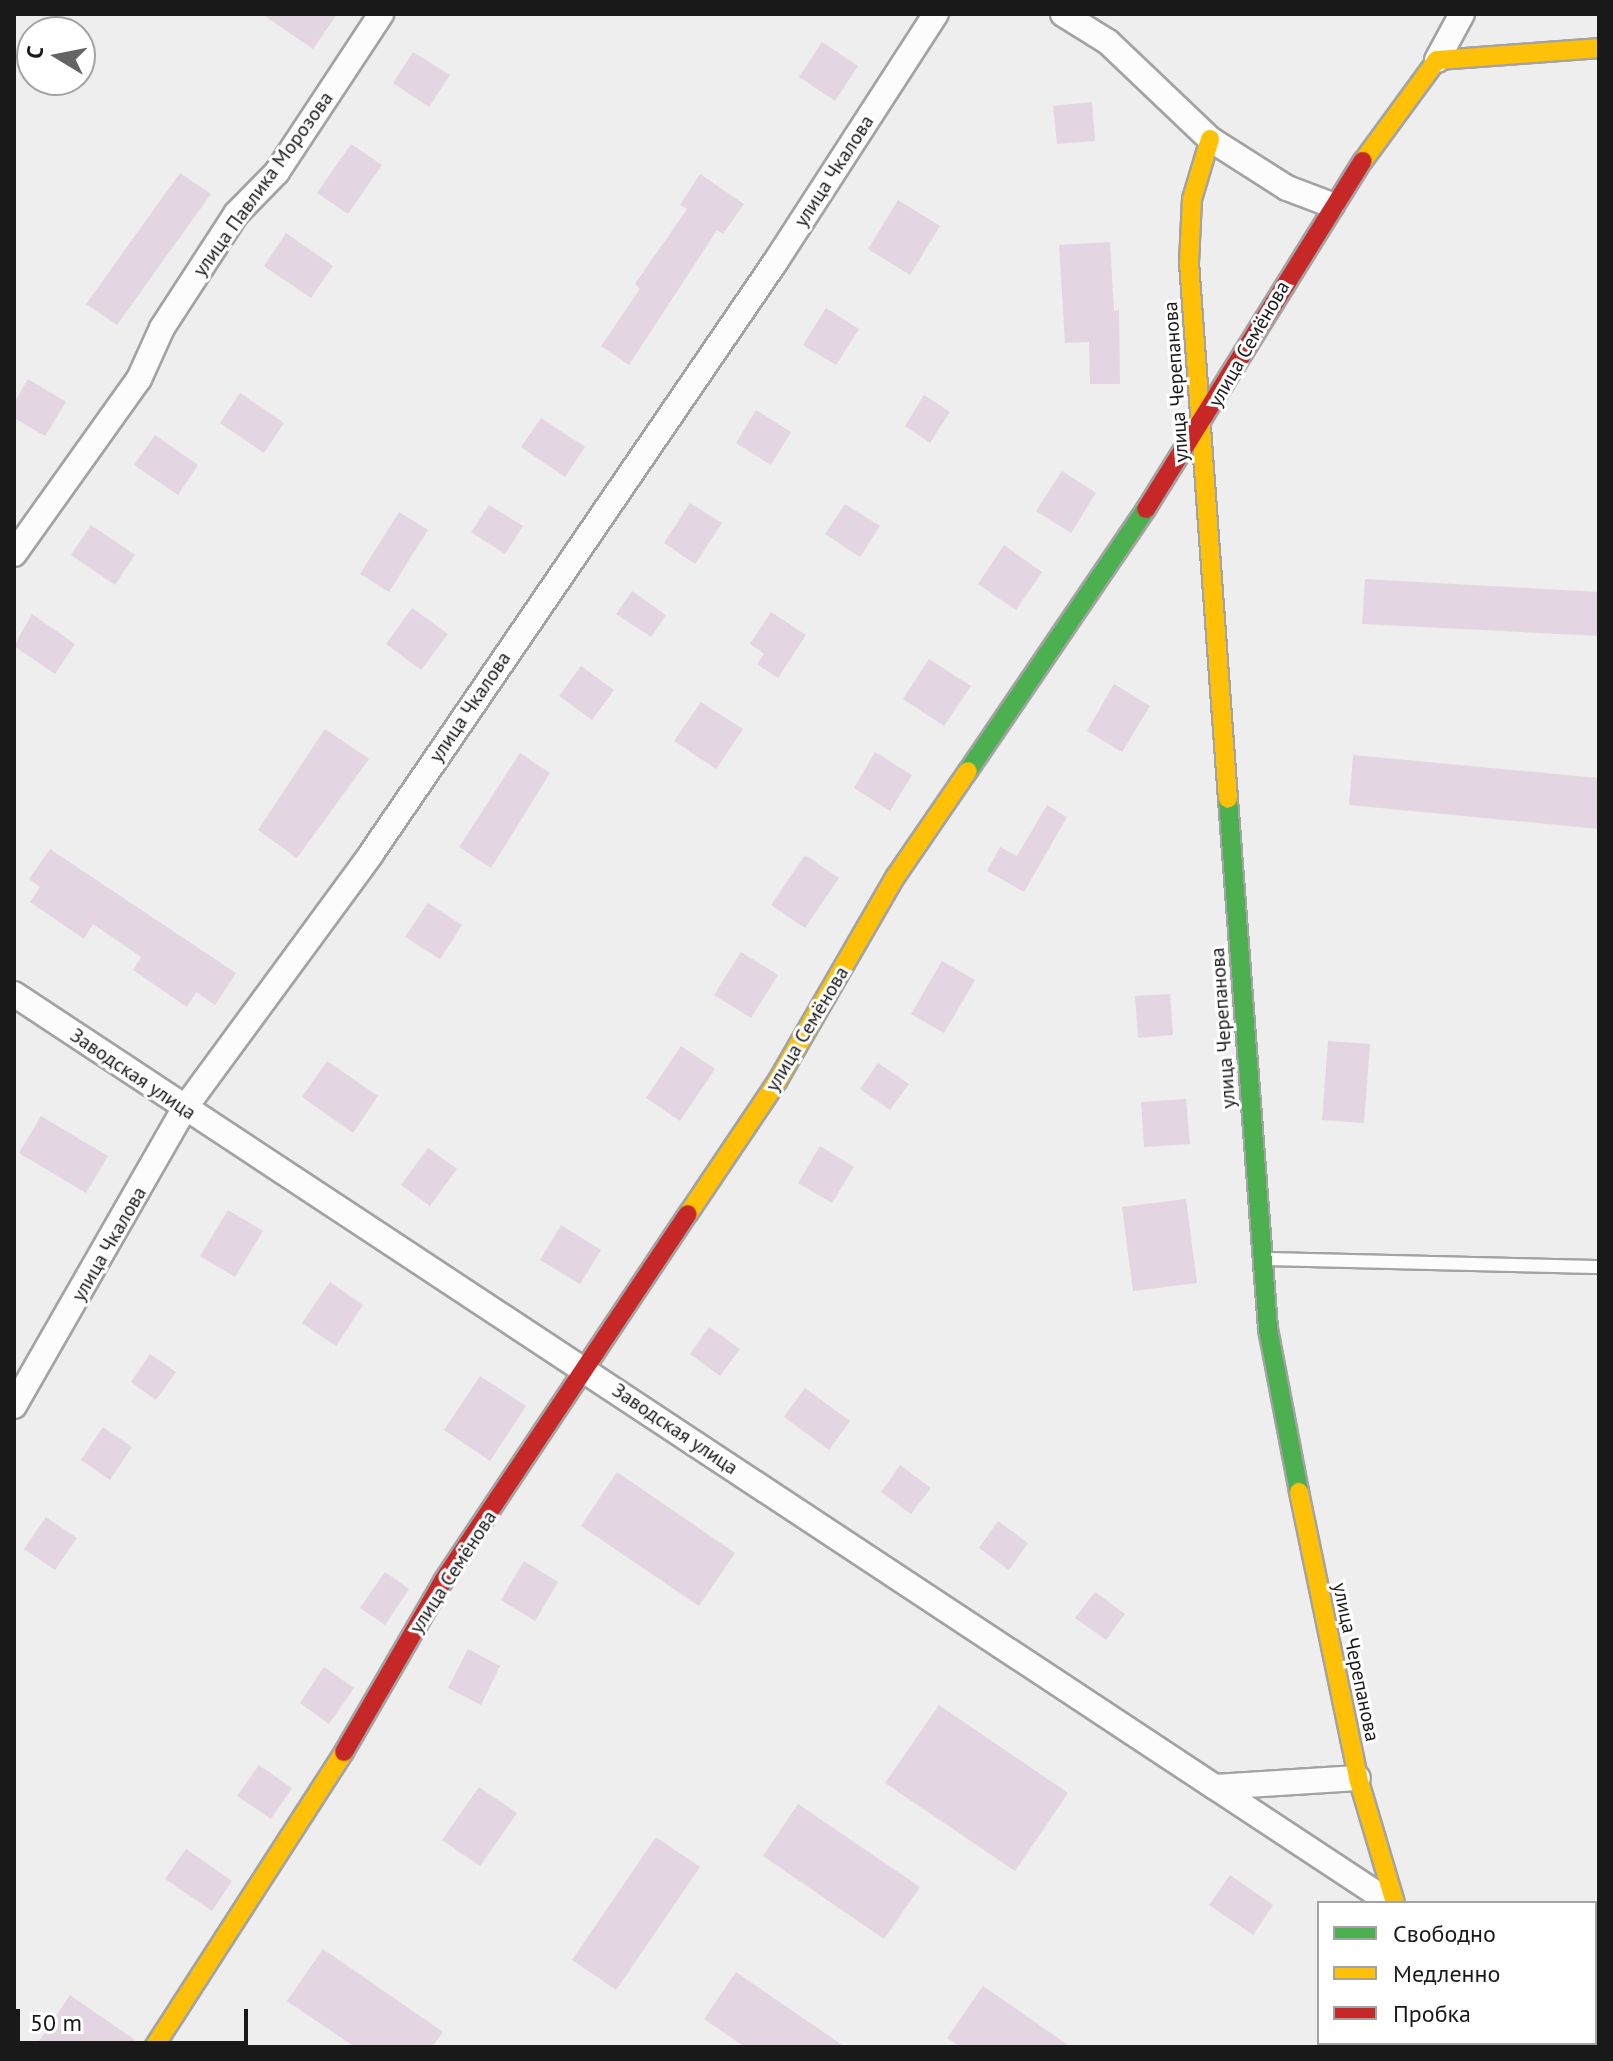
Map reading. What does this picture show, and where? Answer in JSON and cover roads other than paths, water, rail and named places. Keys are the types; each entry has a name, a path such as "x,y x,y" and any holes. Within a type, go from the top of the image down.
{"street":[{"name":"улица Павлика Морозова","path":"14,554 139,379 162,328 236,214 277,172 381,14"},
{"name":"улица Чкалова","path":"14,1406 184,1109 371,854 776,261 936,14"},
{"path":"1063,14 1108,42 1210,139 1287,188 1332,205"},
{"name":"улица Семёнова","path":"154,2047 350,1743 443,1581 587,1372 778,1080 896,876 1201,428 1332,205 1437,60 1462,14"},
{"path":"1437,60 1599,48"},
{"name":"улица Черепанова","path":"1210,139 1192,199 1189,262 1268,1329 1358,1778 1392,1901"},
{"name":"Заводская улица","path":"14,994 184,1109 1390,1901"},
{"path":"1215,1787 1358,1778"}],"lane":[{"path":"1261,1259 1599,1267"}]}
